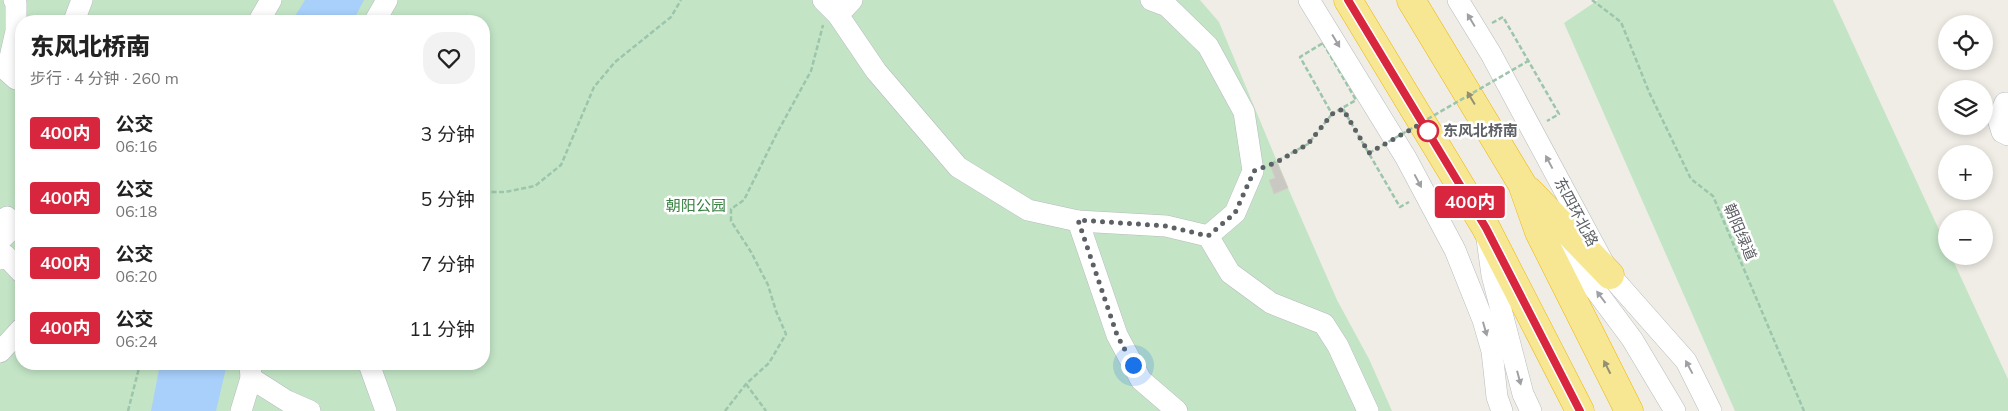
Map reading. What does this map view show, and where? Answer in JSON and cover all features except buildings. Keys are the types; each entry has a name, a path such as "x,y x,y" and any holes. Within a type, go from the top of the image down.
{"highway":[{"path":"1348,0 1486,228 1580,411"},
{"path":"1411,0 1522,184 1539,232 1629,411"},
{"path":"1522,184 1610,275"}],"street":[{"path":"14,0 16,15"},
{"path":"76,15 82,0"},
{"path":"90,15 94,0"},
{"path":"262,15 271,0"},
{"path":"378,15 387,0"},
{"path":"823,0 845,7 876,71 958,167 1028,210 1078,220 1166,226 1208,236 1230,273 1270,303 1324,324 1338,346 1368,411"},
{"path":"1151,0 1167,6 1208,46 1244,112 1254,171 1235,213 1208,236"},
{"path":"1310,0 1406,158 1455,250 1483,320 1492,351 1497,397 1502,411"},
{"name":"东四环北路","path":"1458,0 1491,54 1610,275 1686,361 1711,411"},
{"path":"0,1 4,11 0,42"},
{"path":"15,35 7,71 15,78"},
{"path":"2008,103 2004,103 1998,119 2002,132 2008,135"},
{"path":"0,223 7,217 15,226 0,240"},
{"path":"1078,220 1117,335 1141,380 1176,411"},
{"path":"1486,228 1492,275 1524,394 1531,411"},
{"path":"1539,232 1591,284 1632,339 1675,411"},
{"path":"0,259 4,255 15,266"},
{"path":"0,352 15,336"},
{"path":"371,370 386,411"},
{"path":"241,411 250,371 286,401 310,411"}],"path":[{"path":"490,192 505,192 535,186 561,165 594,87 615,62 671,17 681,0"},
{"name":"朝阳绿道","path":"1592,0 1621,22 1649,92 1691,178 1713,196 1804,411"},
{"path":"726,411 746,384 769,363 786,334 768,285 751,252 731,221 731,209 744,200 777,133 811,71 823,25 845,7"},
{"path":"1503,17 1559,114"},
{"path":"1254,171 1277,162 1308,144 1332,114 1356,100 1323,43 1300,57 1332,114"},
{"path":"1369,153 1528,61"},
{"path":"1343,109 1400,207"},
{"path":"128,411 138,370"},
{"path":"746,384 766,411"}],"green space":[{"name":"朝阳公园","path":"0,0 1200,0 1219,22 1337,300 1369,359 1392,411 0,411"},
{"path":"1598,0 1833,0 1938,228 1938,265 1955,265 2008,379 2008,411 1735,411 1564,23"}],"water":[{"path":"305,0 364,0 356,15 296,15"},
{"path":"159,370 226,370 216,411 151,411"}],"bus line":[{"name":"400内","path":"1348,0 1486,228 1580,411"}],"place":[{"name":"东风北桥南","path":"1428,131"}],"route":[{"path":"1133,365 1117,335 1078,220 1166,226 1208,236 1235,213 1254,171 1277,162 1308,144 1332,114 1343,109 1369,153 1417,126 1428,131"}]}
